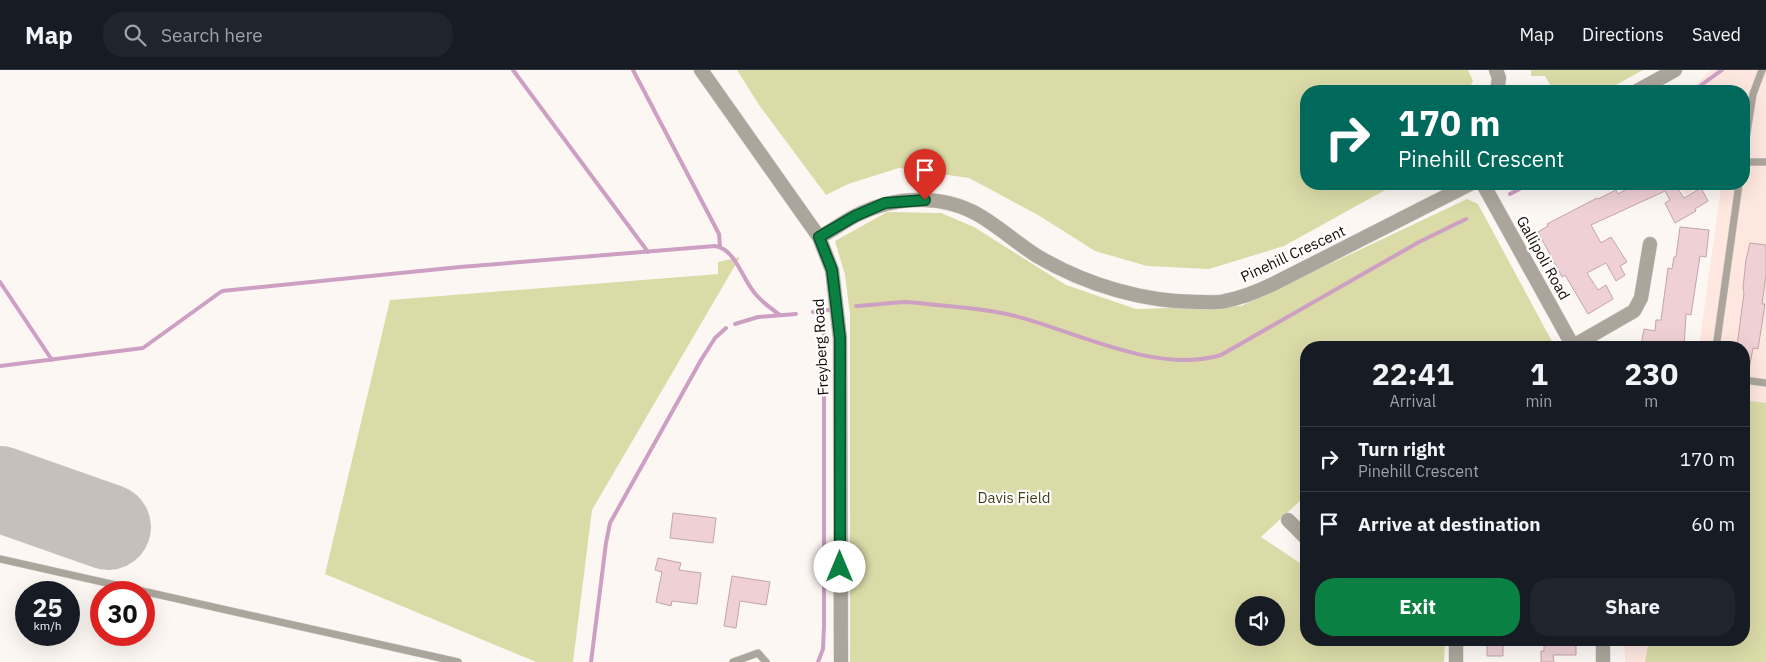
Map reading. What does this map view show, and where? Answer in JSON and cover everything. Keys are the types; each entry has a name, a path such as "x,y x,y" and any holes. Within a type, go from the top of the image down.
{"street":[{"name":"Freyberg Road","path":"701,70 819,237 832,270 840,338 841,662"},
{"path":"1496,70 1498,85"},
{"path":"1648,85 1675,70"},
{"name":"Pinehill Crescent","path":"819,237 855,216 885,203 925,200 962,206 994,223 1037,256 1086,280 1150,299 1185,302 1224,302 1260,291 1458,190"},
{"name":"Gallipoli Road","path":"1486,190 1570,341"},
{"path":"1584,341 1629,316 1634,311 1641,298 1650,244"},
{"path":"1288,520 1300,532"},
{"path":"1456,646 1456,662"},
{"path":"1603,646 1603,662"}],"lane":[{"path":"1750,113 1753,94 1762,70"},
{"path":"1750,162 1766,162"},
{"path":"1717,341 1738,190"},
{"path":"1750,381 1766,383"},
{"path":"0,559 458,662"},
{"path":"733,662 758,653 766,662"}],"shaded area":[{"path":"1711,70 1766,70 1766,662 1625,662 1624,646 1750,646 1750,341 1700,341 1721,190 1750,190 1750,85 1695,85"},
{"path":"1683,190 1695,190 1686,195"}],"green space":[{"path":"737,70 1468,70 1473,81 1471,85 1300,85 1300,190 1385,190 1284,246 1209,269 1147,266 1095,251 1038,215 969,178 899,168 848,184 826,195 759,105"},
{"path":"1531,70 1643,70 1616,85 1550,85 1545,76 1531,76"},
{"name":"Davis Field","path":"1467,199 1478,204 1552,341 1300,341 1300,501 1261,537 1300,563 1300,646 1445,646 1444,662 850,662 850,314 845,275 835,241 887,212 941,213 974,227 1066,285 1136,309 1241,306"},
{"path":"740,257 592,510 573,662 536,662 325,574 390,300 718,274 718,262"},
{"path":"1750,401 1766,403 1766,662 1645,662 1648,646 1750,646"}],"building":[{"path":"1616,190 1618,194 1625,190 1679,190 1684,198 1698,190 1702,190 1708,201 1695,209 1696,211 1675,223 1665,203 1670,200 1665,191 1591,225 1601,243 1611,237 1627,262 1620,266 1625,275 1616,281 1606,263 1587,273 1598,290 1606,285 1613,299 1588,314 1565,275 1562,277 1538,232 1548,226 1547,224 1597,198"},
{"path":"1680,227 1709,230 1706,257 1700,256 1691,315 1686,314 1684,341 1642,341 1644,329 1655,331 1656,320 1661,320 1668,268 1672,269 1674,257 1676,257"},
{"path":"1750,243 1766,245 1766,275 1762,304 1765,304 1758,349 1753,348 1750,364 1750,341 1738,341 1746,260"},
{"path":"673,513 716,518 713,543 670,538"},
{"path":"658,558 681,563 679,570 701,573 697,604 672,601 671,606 656,602 662,572 655,570"},
{"path":"732,576 770,582 766,605 740,601 736,628 724,626"},
{"path":"1487,646 1503,646 1503,656 1487,656"},
{"path":"1544,646 1576,646 1576,655 1553,655 1554,662 1541,662 1541,651 1544,651"}],"waterway":[{"path":"513,70 648,252"},
{"path":"633,70 719,234 720,247"},
{"path":"1701,85 1722,70"},
{"path":"1510,194 1518,190"},
{"path":"856,306 909,302 992,311 1035,322 1142,355 1196,360 1221,355 1419,242 1466,219"},
{"path":"0,366 143,348 222,291 460,267 715,246 722,248 732,257 754,292 764,303 780,315"},
{"path":"0,282 52,360"},
{"path":"813,312 829,310"},
{"path":"735,324 758,317 796,314"},
{"path":"591,662 610,523 701,360 715,338 726,328"},
{"path":"818,662 823,649 824,626 824,331"}],"runway":[{"path":"0,489 108,527"}],"route":[{"path":"840,567 840,338 832,270 819,237 855,216 885,203 925,200"}]}
